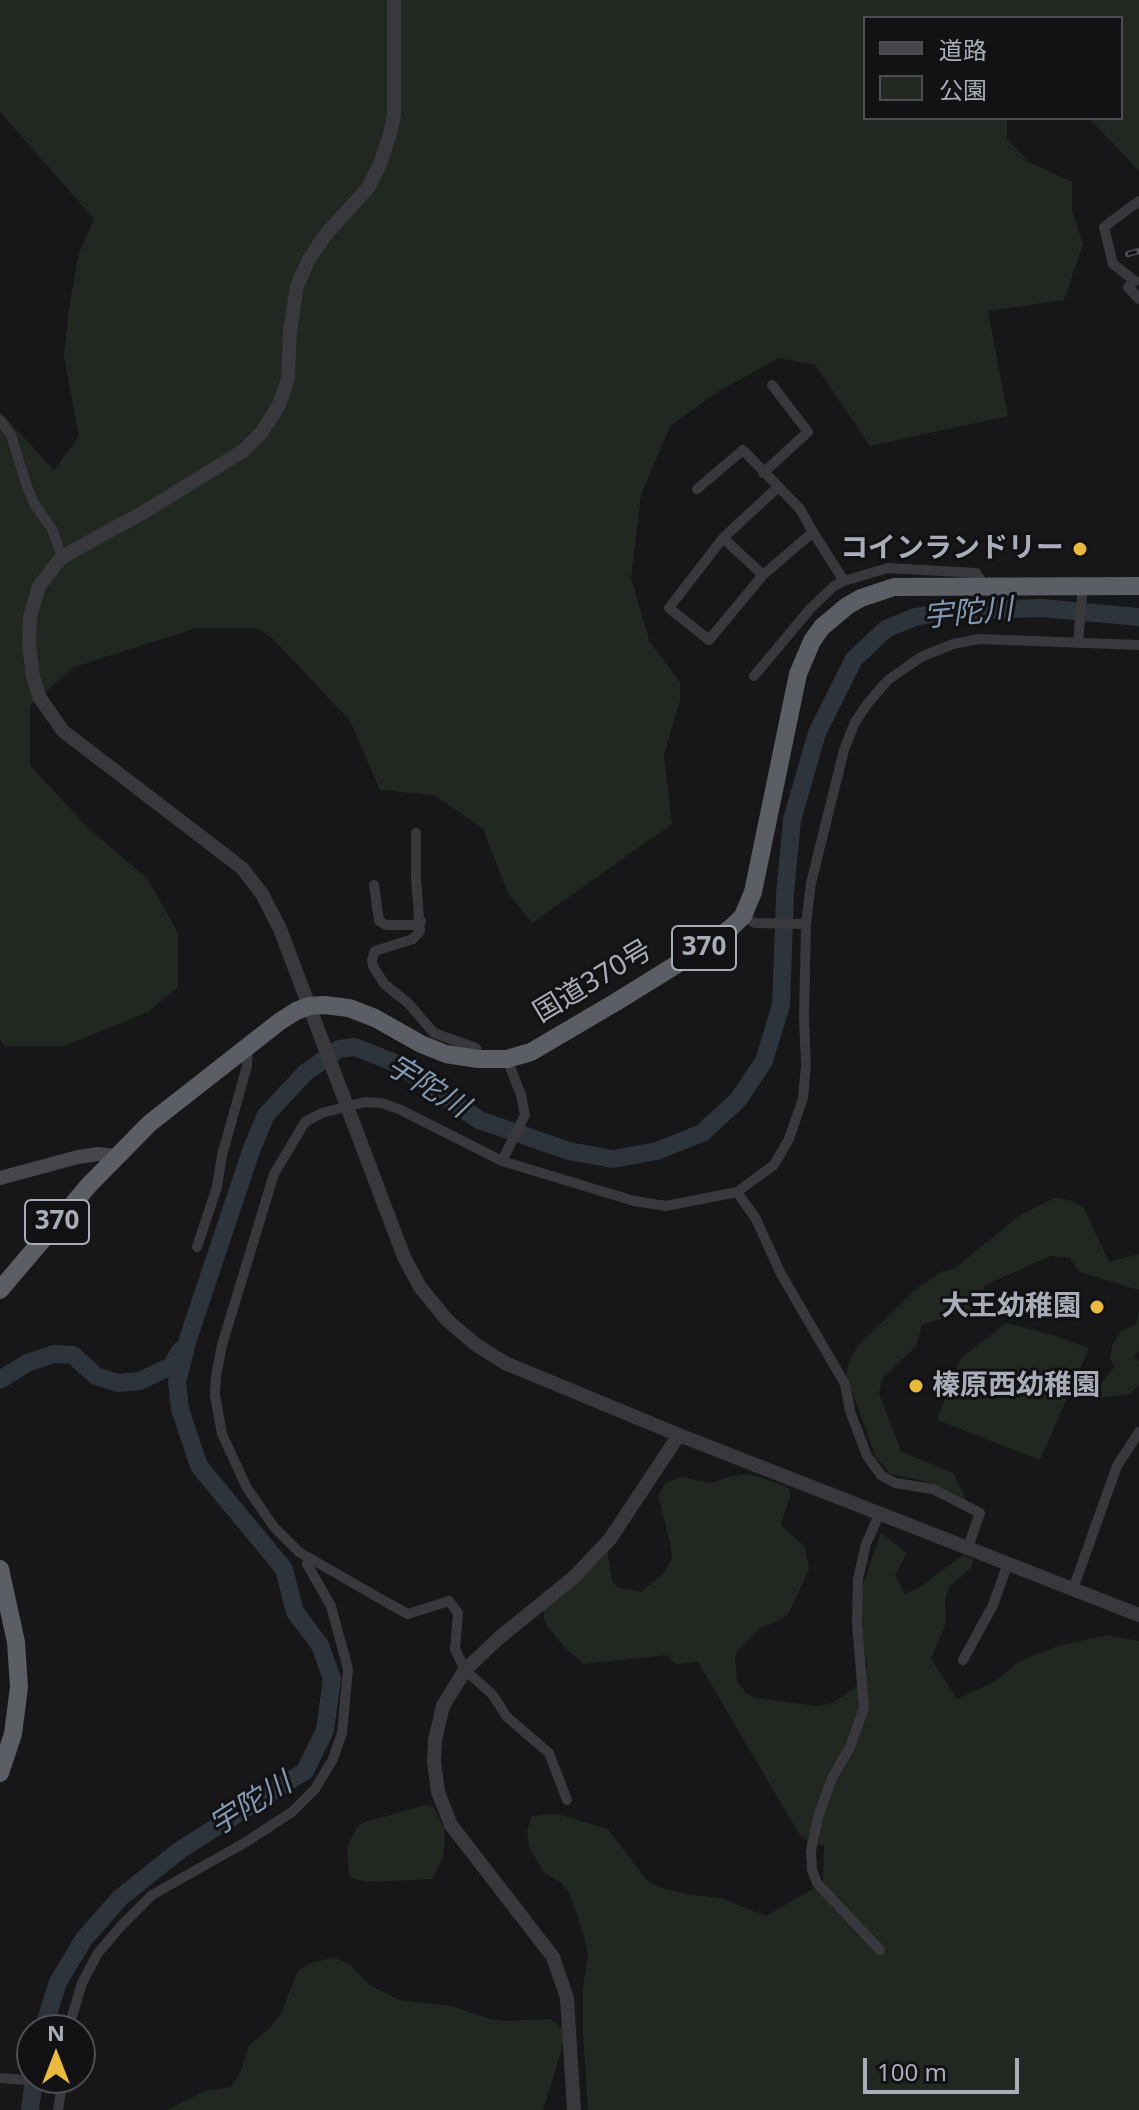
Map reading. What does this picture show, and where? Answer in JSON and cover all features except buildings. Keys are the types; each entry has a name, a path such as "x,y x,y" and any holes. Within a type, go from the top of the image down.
{"highway":[{"name":"国道370号","path":"313,1014 324,1005 349,1008 446,1054 507,1059 531,1052 750,920 749,906 798,674 812,641 822,627 861,598 894,587 1082,589 1139,586"},
{"name":"370","path":"0,1290 116,1156 150,1123 279,1022 313,1014"},
{"path":"0,1569 16,1642 19,1687 13,1734 0,1773"}],"main road":[{"path":"0,1178 78,1157 98,1154 116,1156"}],"street":[{"path":"394,0 394,115 390,134 368,188 327,233 309,259 297,286 290,331 288,379 271,419 243,451 144,512 62,557 39,586 30,617 33,677 40,698 63,731 242,868 262,894 280,929 404,1257 420,1287 447,1320 475,1344 505,1363 679,1435 1139,1615"},
{"path":"1139,201 1104,227 1113,264 1135,281 1128,287 1139,299"},
{"path":"763,473 808,432 772,385"},
{"path":"0,420 11,435 31,496 52,529 62,557"},
{"path":"697,489 743,450 800,509 844,581"},
{"path":"777,488 723,538 669,608 709,640 763,575 813,532"},
{"path":"723,538 763,575"},
{"path":"754,676 810,609 834,586 844,581 888,568 976,573 985,586"},
{"path":"1078,641 1082,589"},
{"path":"567,1800 549,1753 507,1717 492,1694 465,1670 455,1649 458,1613 449,1601 408,1614 299,1552 274,1527 247,1488 222,1434 215,1395 216,1376 222,1345 274,1174 305,1122 345,1103 365,1102 399,1109 504,1158 634,1201 666,1206 737,1192 774,1165 789,1139 803,1098 806,1065 804,924 844,750 855,722 868,703 888,680 921,657 953,644 979,639 1139,645"},
{"path":"416,833 420,931 413,939 375,951 372,960 375,971 384,984 408,1003 434,1033 476,1048 478,1059"},
{"path":"374,885 379,921 386,925 413,925 421,921"},
{"path":"750,920 804,924"},
{"path":"197,1247 217,1187 222,1155 247,1066 248,1048"},
{"path":"504,1158 525,1115 507,1059"},
{"path":"737,1192 756,1219 781,1274 845,1384 850,1411 867,1456 881,1475 895,1483 933,1489 980,1513 968,1547"},
{"path":"1073,1589 1117,1466 1139,1432"},
{"path":"574,2110 567,1998 553,1957 451,1825 438,1792 434,1761 437,1731 443,1706 465,1670 574,1577 610,1539 679,1435"},
{"path":"880,1513 866,1544 858,1579 857,1623 864,1708 850,1747 832,1778 818,1817 811,1851 812,1870 817,1883 880,1950"},
{"path":"73,2014 82,1983 98,1953 152,1895 292,1812 315,1789 333,1759 342,1733 348,1669 331,1606 307,1564 308,1557"},
{"path":"963,1660 993,1605 1008,1563"}],"green space":[{"path":"0,0 1139,0 1139,171 1091,120 1123,120 1123,16 863,16 863,120 1007,120 1007,139 1029,162 1072,182 1072,210 1083,244 1064,300 988,311 1008,416 870,446 815,365 779,358 719,391 670,426 641,495 631,578 650,642 680,682 680,701 664,755 672,824 532,923 508,893 483,829 434,795 380,790 350,721 271,637 257,628 197,628 74,667 30,706 30,765 89,829 148,879 178,933 178,987 148,1012 64,1046 5,1046 0,1040 0,412 54,470 79,436 64,357 79,253 94,219 0,112"},
{"path":"1054,1198 1070,1200 1084,1208 1109,1262 1139,1254 1139,1290 1080,1272 1070,1258 1051,1256 985,1285 982,1306 922,1325 916,1346 882,1379 879,1393 901,1451 953,1473 966,1499 928,1482 891,1474 876,1458 846,1375 857,1347 915,1290 941,1272 955,1268 1019,1216"},
{"path":"1139,1309 1139,1351 1134,1357 1139,1361 1139,1384 1130,1394 1099,1398 1095,1391 1115,1366 1110,1360 1112,1345 1121,1331 1136,1325"},
{"path":"1006,1323 1089,1348 1040,1460 937,1420 961,1358"},
{"path":"749,1474 786,1486 791,1492 781,1525 805,1547 809,1569 789,1613 760,1628 735,1657 737,1682 755,1698 818,1706 833,1703 864,1681 867,1666 855,1607 881,1533 907,1553 895,1575 905,1594 920,1587 963,1555 973,1559 971,1568 949,1587 945,1601 946,1623 931,1659 957,1699 994,1682 1020,1661 1058,1646 1107,1635 1139,1641 1139,2110 588,2110 583,2034 583,1988 588,1955 585,1939 570,1894 560,1882 545,1874 529,1847 527,1832 531,1817 561,1815 608,1829 646,1879 658,1887 722,1898 766,1916 823,1883 824,1845 809,1844 799,1834 698,1662 676,1664 667,1655 584,1664 565,1648 544,1618 544,1610 607,1548 612,1582 617,1587 641,1592 665,1572 672,1558 658,1496 666,1483 681,1477 711,1483"},
{"path":"426,1805 434,1807 444,1828 443,1857 432,1879 367,1882 349,1877 347,1847 358,1826"},
{"path":"334,1957 349,1964 371,1986 399,2000 452,2006 505,2021 551,2019 562,2028 563,2045 543,2110 167,2110 205,2091 231,2087 240,2073 249,2045 269,2029 280,2015 298,1971 311,1963"}],"waterway":[{"name":"宇陀川","path":"48,2014 58,1982 84,1939 120,1898 180,1850 305,1771 325,1730 332,1679 320,1645 295,1612 284,1569 199,1466 180,1409 177,1382 188,1339 266,1115 305,1073 339,1049 355,1047 400,1065 479,1120 569,1151 613,1159 657,1151 702,1133 738,1100 764,1061 781,1005 785,894 792,820 817,733 854,659 886,629 915,617 949,611 1042,608 1139,617"},
{"path":"0,1380 27,1363 54,1354 73,1355 96,1376 118,1383 140,1381 171,1366 181,1350"},
{"name":"宇陀川","path":"30,2110 32,2094"}],"railway":[{"path":"1128,254 1139,251"}],"place":[{"name":"コインランドリー","path":"1080,549"},
{"name":"大王幼稚園","path":"1097,1307"},
{"name":"榛原西幼稚園","path":"916,1386"}]}
